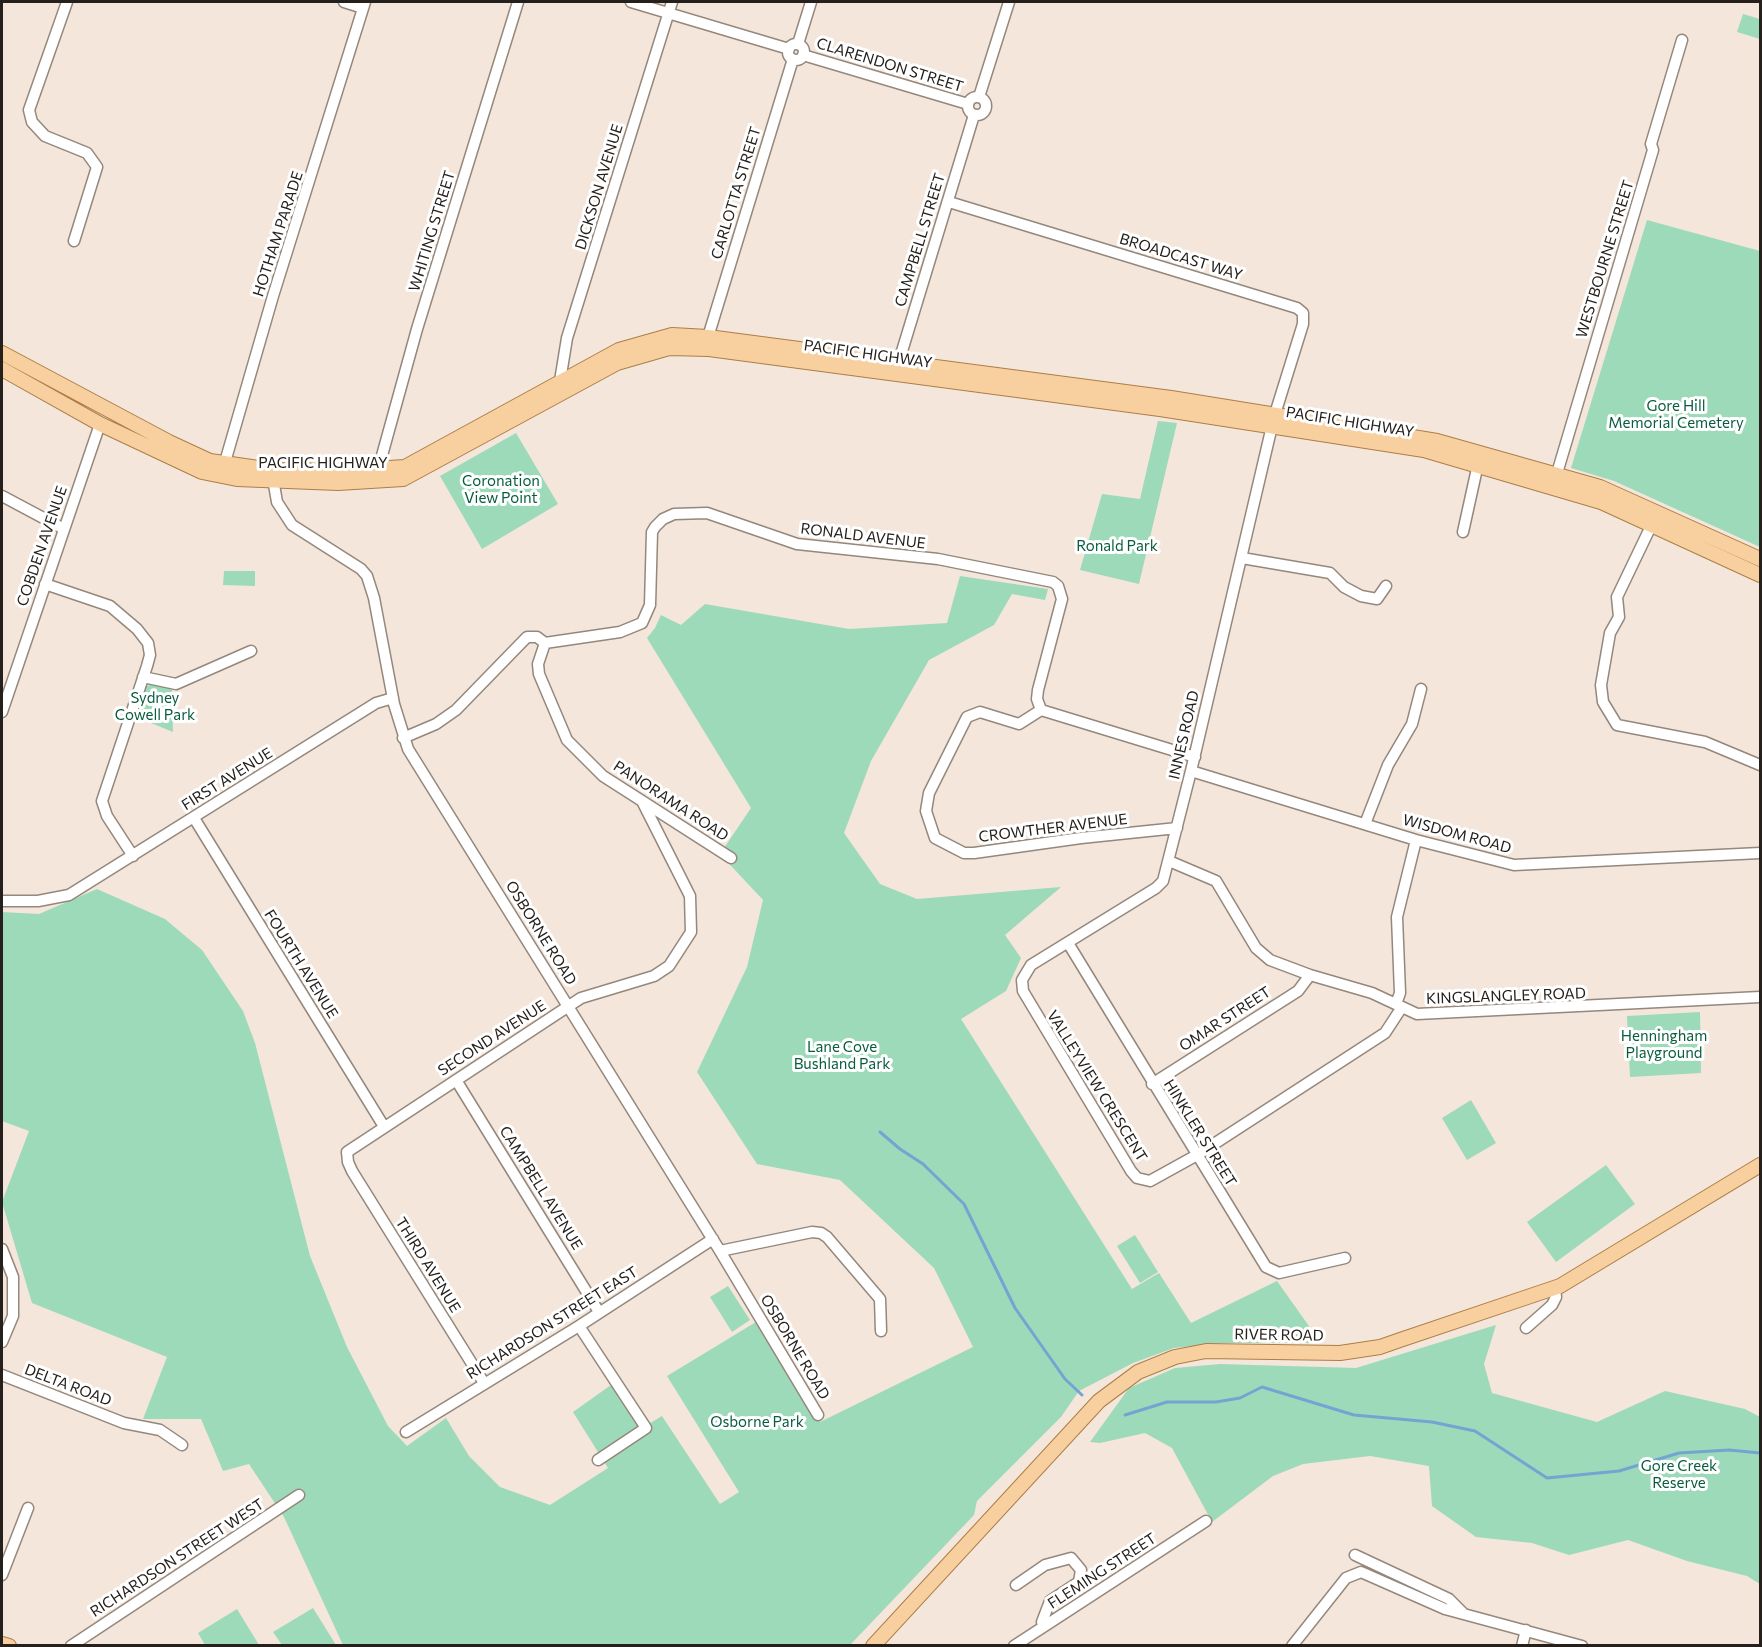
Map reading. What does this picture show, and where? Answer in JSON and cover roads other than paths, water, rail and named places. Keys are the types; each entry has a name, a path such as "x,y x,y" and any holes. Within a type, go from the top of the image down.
{"main road":[{"name":"PACIFIC HIGHWAY","path":"272,476 378,470 411,465 612,354 639,343 672,335 708,337 897,368 1437,441 1554,481 1761,575"},
{"name":"PACIFIC HIGHWAY","path":"2,369 100,424 183,464 338,483 403,479 607,368 669,348 709,349 897,368"},
{"name":"PACIFIC HIGHWAY","path":"2,353 223,470"},
{"name":"PACIFIC HIGHWAY","path":"1274,420 1424,450 1554,481 1608,490 1761,559"},
{"name":"RIVER ROAD","path":"873,1646 1099,1401 1138,1372 1175,1357 1206,1351 1340,1353 1380,1347 1555,1288 1621,1251 1761,1165"},
{"path":"2,1644 9,1646"}],"street":[{"path":"67,2 29,110 32,122 45,136 87,153 97,167 74,241"},
{"path":"344,2 364,5"},
{"name":"WHITING STREET","path":"378,470 414,340 518,2"},
{"name":"CLARENDON STREET","path":"631,2 968,104"},
{"name":"DICKSON AVENUE","path":"560,381 567,338 672,2"},
{"name":"CARLOTTA STREET","path":"708,337 811,2"},
{"path":"979,97 1009,2"},
{"name":"HOTHAM PARADE","path":"223,470 273,296 364,5"},
{"name":"WESTBOURNE STREET","path":"1554,481 1653,150 1651,144 1682,40"},
{"path":"979,97 984,101 985,110 975,115 970,112 968,104 971,99 979,97"},
{"name":"CAMPBELL STREET","path":"897,368 975,115"},
{"name":"BROADCAST WAY","path":"949,202 1297,308 1303,313 1303,324 1274,420"},
{"name":"INNES ROAD","path":"1022,980 1031,965 1156,888 1162,881 1195,757 1274,420"},
{"name":"COBDEN AVENUE","path":"2,712 100,424"},
{"path":"1462,532 1478,464"},
{"name":"OSBORNE ROAD","path":"272,476 277,502 292,525 361,569 367,576 374,598 403,738 713,1239 818,1415"},
{"path":"2,496 64,529"},
{"name":"RONALD AVENUE","path":"403,738 436,724 456,710 527,637 537,637 545,643 620,632 642,623 650,605 652,532 658,522 668,516 699,512 725,518 797,544 938,560 1053,582 1058,586 1062,599 1038,690 1037,699 1041,710"},
{"path":"1652,525 1617,597 1619,617 1610,633 1601,685 1603,702 1617,725 1705,742 1761,765"},
{"path":"1242,558 1330,573 1344,587 1361,596 1377,599 1386,586"},
{"path":"45,584 110,606 137,629 149,648 143,677 102,801 107,816 133,856"},
{"name":"PANORAMA ROAD","path":"545,643 538,664 539,674 567,740 603,776 731,858"},
{"path":"143,677 176,684 251,651"},
{"path":"1365,824 1388,765 1412,724 1421,689"},
{"name":"FIRST AVENUE","path":"2,901 51,900 79,890 376,703 393,698"},
{"path":"1041,710 1195,757"},
{"name":"CROWTHER AVENUE","path":"1041,710 1019,724 980,712 967,717 929,793 926,811 935,838 964,853 974,853 1081,838 1177,828"},
{"name":"WISDOM ROAD","path":"1191,771 1416,840 1514,865 1761,853"},
{"name":"SECOND AVENUE","path":"348,1162 347,1152 383,1125 456,1080 568,1005 599,991 663,972 688,939 690,896 642,801"},
{"name":"FOURTH AVENUE","path":"194,818 383,1125"},
{"path":"1197,1155 1385,1033 1399,1006 1397,917 1416,840"},
{"name":"KINGSLANGLEY ROAD","path":"1169,861 1216,881 1263,955 1310,975 1372,993 1417,1014 1761,997"},
{"name":"HINKLER STREET","path":"1068,943 1152,1084 1270,1270 1285,1272 1345,1258"},
{"name":"OMAR STREET","path":"1152,1084 1298,991 1310,975"},
{"name":"VALLEYVIEW CRESCENT","path":"1022,980 1027,1002 1137,1178 1143,1181 1157,1180 1197,1155"},
{"name":"CAMPBELL AVENUE","path":"456,1080 599,1312"},
{"name":"THIRD AVENUE","path":"348,1162 484,1383"},
{"path":"720,1251 812,1232 821,1233 834,1244 880,1299 881,1331"},
{"name":"RICHARDSON STREET EAST","path":"406,1432 579,1326 713,1239"},
{"path":"2,1249 13,1277 13,1316 2,1342"},
{"path":"1526,1328 1551,1305 1556,1297 1555,1288"},
{"path":"579,1326 646,1428 598,1460"},
{"name":"DELTA ROAD","path":"2,1375 124,1423 160,1430 182,1445"},
{"name":"RICHARDSON STREET WEST","path":"71,1646 299,1495"},
{"path":"2,1571 28,1508"},
{"name":"FLEMING STREET","path":"1014,1646 1206,1521"},
{"path":"1355,1555 1449,1599 1464,1614"},
{"path":"1016,1585 1045,1565 1071,1558 1081,1570 1079,1582 1050,1601 1042,1622 1044,1626"},
{"path":"1292,1646 1346,1578 1361,1572 1445,1609 1582,1646"},
{"path":"1522,1646 1526,1630"}],"waterway":[{"path":"880,1132 923,1164 964,1204 1015,1308 1065,1379 1082,1395"},
{"path":"1125,1415 1167,1402 1216,1402 1240,1398 1262,1387 1354,1415 1432,1422 1475,1431 1547,1478 1619,1471 1679,1453 1729,1450 1760,1453"}],"park label":[{"name":"Gore Hill Memorial Cemetery","path":"1676,414"},
{"name":"Coronation View Point","path":"501,490"},
{"name":"Ronald Park","path":"1117,546"},
{"name":"Sydney Cowell Park","path":"155,706"},
{"name":"Henningham Playground","path":"1664,1044"},
{"name":"Lane Cove Bushland Park","path":"842,1056"},
{"name":"Osborne Park","path":"757,1422"},
{"name":"Gore Creek Reserve","path":"1679,1474"}]}
